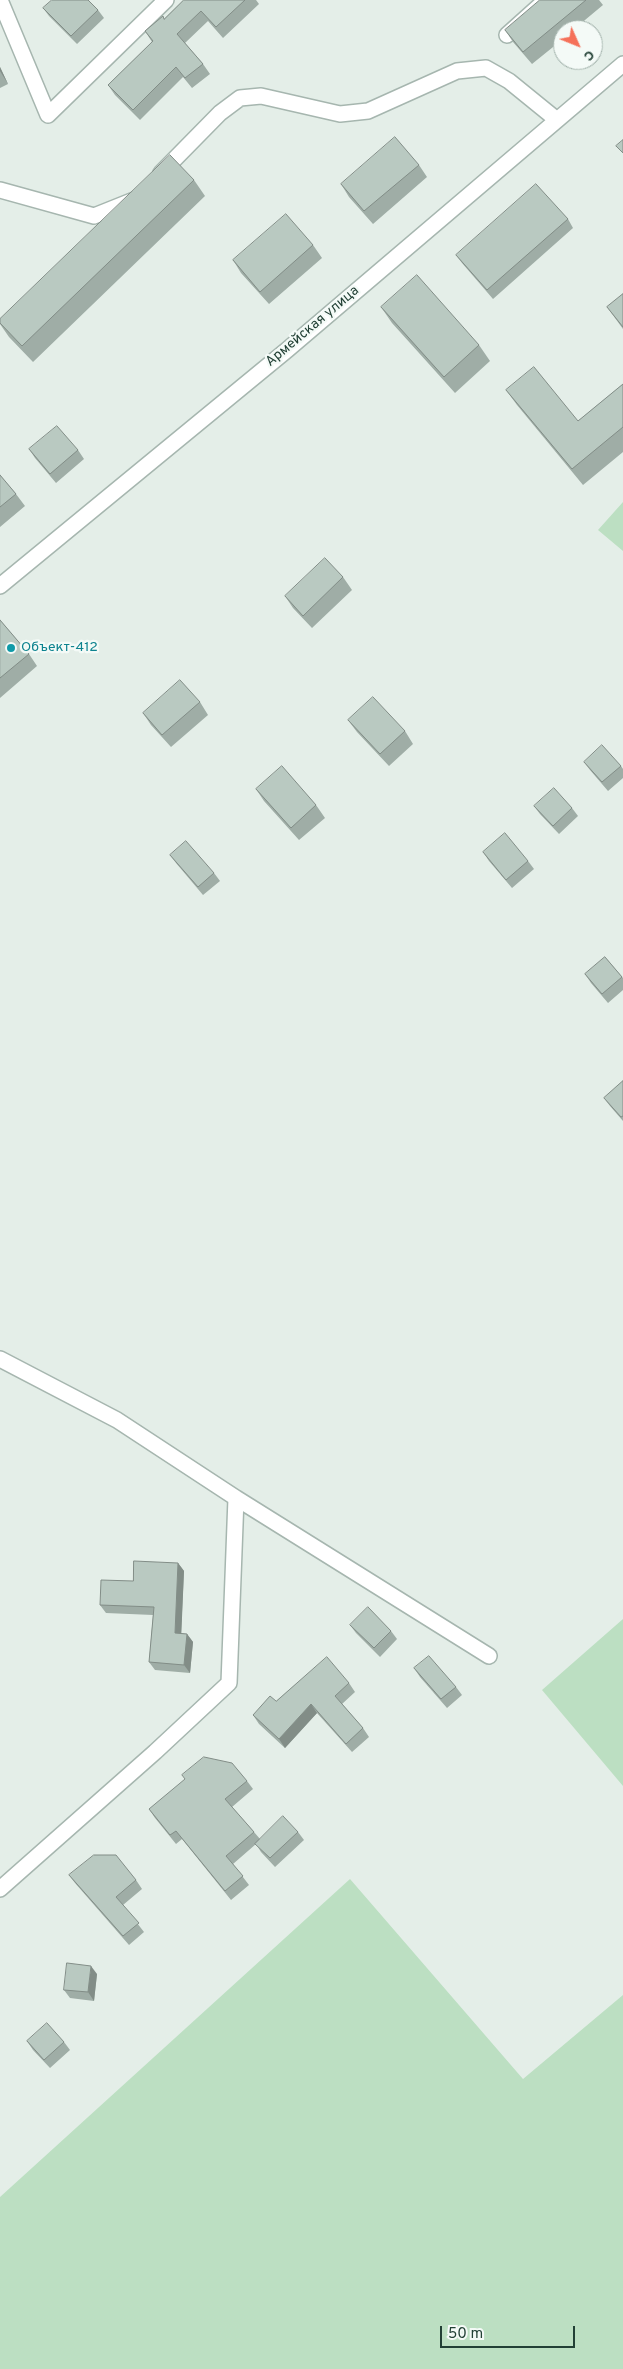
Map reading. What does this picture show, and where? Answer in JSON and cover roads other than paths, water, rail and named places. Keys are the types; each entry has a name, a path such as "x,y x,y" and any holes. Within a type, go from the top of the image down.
{"street":[{"path":"0,0 48,114 166,0"},
{"path":"507,35 546,0"},
{"name":"Армейская улица","path":"0,586 287,350 623,64"},
{"path":"0,190 94,216 133,201 220,113 240,98 261,96 340,114 368,111 457,71 486,68 509,81 557,120"},
{"path":"0,1359 117,1420 236,1498 489,1656"},
{"path":"0,1889 155,1752 229,1683 236,1498"}],"place":[{"name":"Объект-412","path":"11,648"}]}
